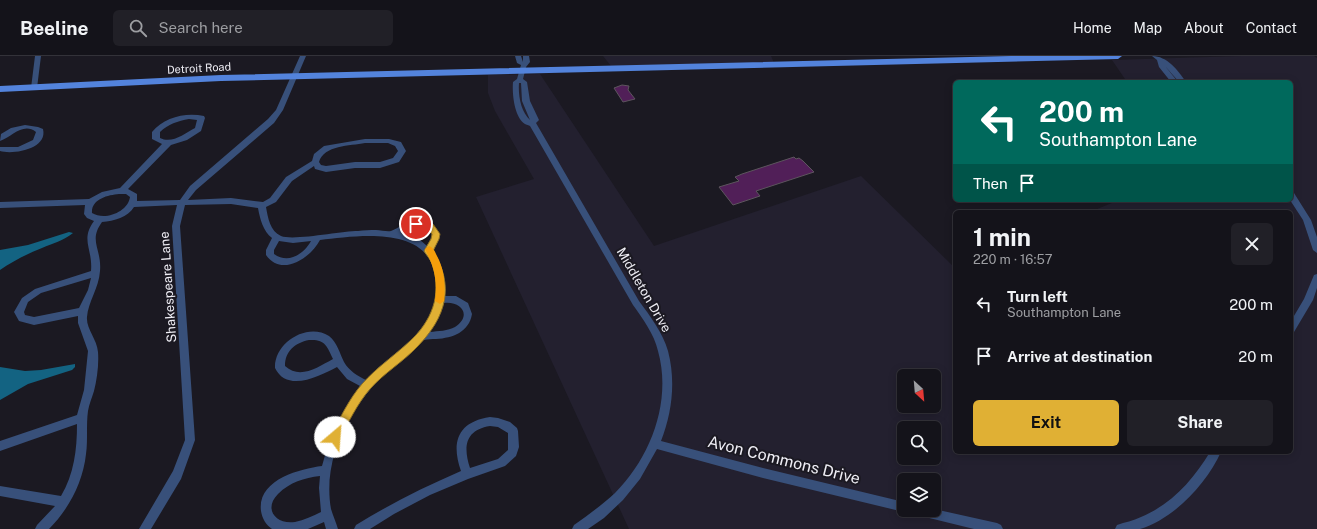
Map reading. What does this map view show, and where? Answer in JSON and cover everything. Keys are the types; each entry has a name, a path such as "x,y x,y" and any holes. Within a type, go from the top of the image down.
{"main road":[{"name":"Detroit Road","path":"0,89 221,78 522,72 1118,56"}],"street":[{"path":"34,88 38,56"},
{"name":"Shakespeare Lane","path":"145,529 176,478 183,463 190,440 176,226 177,219 183,202 189,192 268,125 279,110 304,56"},
{"path":"518,56 522,72"},
{"path":"522,72 527,62 526,56"},
{"path":"1158,58 1162,67 1172,80"},
{"path":"1158,58 1171,67 1181,80"},
{"name":"Middleton Drive","path":"522,72 526,101 534,120 532,123 658,338 665,362 667,392 664,417 656,444 637,476 626,489 605,510 578,529"},
{"path":"122,190 168,143 184,138 198,129 201,118 178,119 162,125 156,132 156,139 168,143"},
{"path":"0,139 13,131 25,127 35,128 40,131 41,134 36,141 26,147 13,150 1,150 0,160"},
{"path":"132,204 239,201 262,205 270,202 289,179 315,162 317,156 327,148 357,142 395,142 401,147 402,151 396,160 380,165 354,165 326,169 318,167 315,162"},
{"path":"122,190 132,193 134,199 132,204 126,210 116,216 100,219 89,215 88,209 92,202 107,193 122,190"},
{"path":"1293,198 1307,220 1317,250"},
{"path":"0,205 92,202"},
{"path":"262,205 269,232 286,241 366,233 393,234 414,240 429,251 440,274 440,300 432,322 414,344 379,372 367,385 355,400 335,437 329,453 326,470 326,515 332,529"},
{"path":"41,529 63,502 72,488 80,466 82,418 91,379 93,357 92,344 82,320 93,285 95,273 96,257 90,238 92,229 100,219"},
{"path":"393,234 411,224 420,224 430,227 434,229 436,236 429,251"},
{"path":"277,237 270,250 270,255 276,260 285,262 297,260 303,257 314,246 316,239"},
{"path":"84,312 34,321 22,318 19,312 25,300 38,291 95,273"},
{"path":"1293,326 1308,300 1317,276"},
{"path":"421,336 444,334 456,331 463,325 467,318 467,310 462,302 452,299 440,300"},
{"path":"339,361 302,377 289,376 280,368 283,353 291,344 312,336 326,339 339,361 342,367 352,377 367,385"},
{"path":"0,446 82,418"},
{"path":"360,529 412,497 467,474 497,466 507,459 512,453 515,442 513,431 509,426 502,422 487,421 480,422 468,431 460,448 467,474"},
{"name":"Avon Commons Drive","path":"656,444 763,473 897,505"},
{"path":"1121,529 1152,518 1181,498 1199,480 1215,454"},
{"path":"326,470 289,479 273,492 268,499 267,516 271,522 283,528 291,528 326,515"},
{"path":"0,491 63,502"},
{"path":"941,516 997,529"}],"shaded area":[{"path":"603,56 771,56 774,63 611,66"},
{"path":"1241,56 1314,56 1317,58 1317,529 629,529 476,197 534,179 495,111 488,93 488,75 540,74 654,246 861,176 953,266 953,454 1293,454 1293,210 1095,210 1114,202 1293,202 1293,80 1126,80 1112,60"}],"water":[{"path":"69,232 73,233 62,240 20,258 0,270 0,250 28,245"},
{"path":"75,364 75,367 72,370 28,384 0,400 0,367 25,371 41,370"}],"building":[{"path":"622,85 629,86 628,90 635,99 623,102 614,88"},
{"path":"794,157 803,161 814,172 756,191 760,196 733,205 719,187 739,181 735,177 742,174"}],"slow traffic":[{"path":"429,249 440,274 440,301"}],"route":[{"path":"335,437 355,400 365,387 379,372 414,344 432,322 437,311 441,292 440,274 429,251 436,234 434,229 425,225 416,224"}]}
